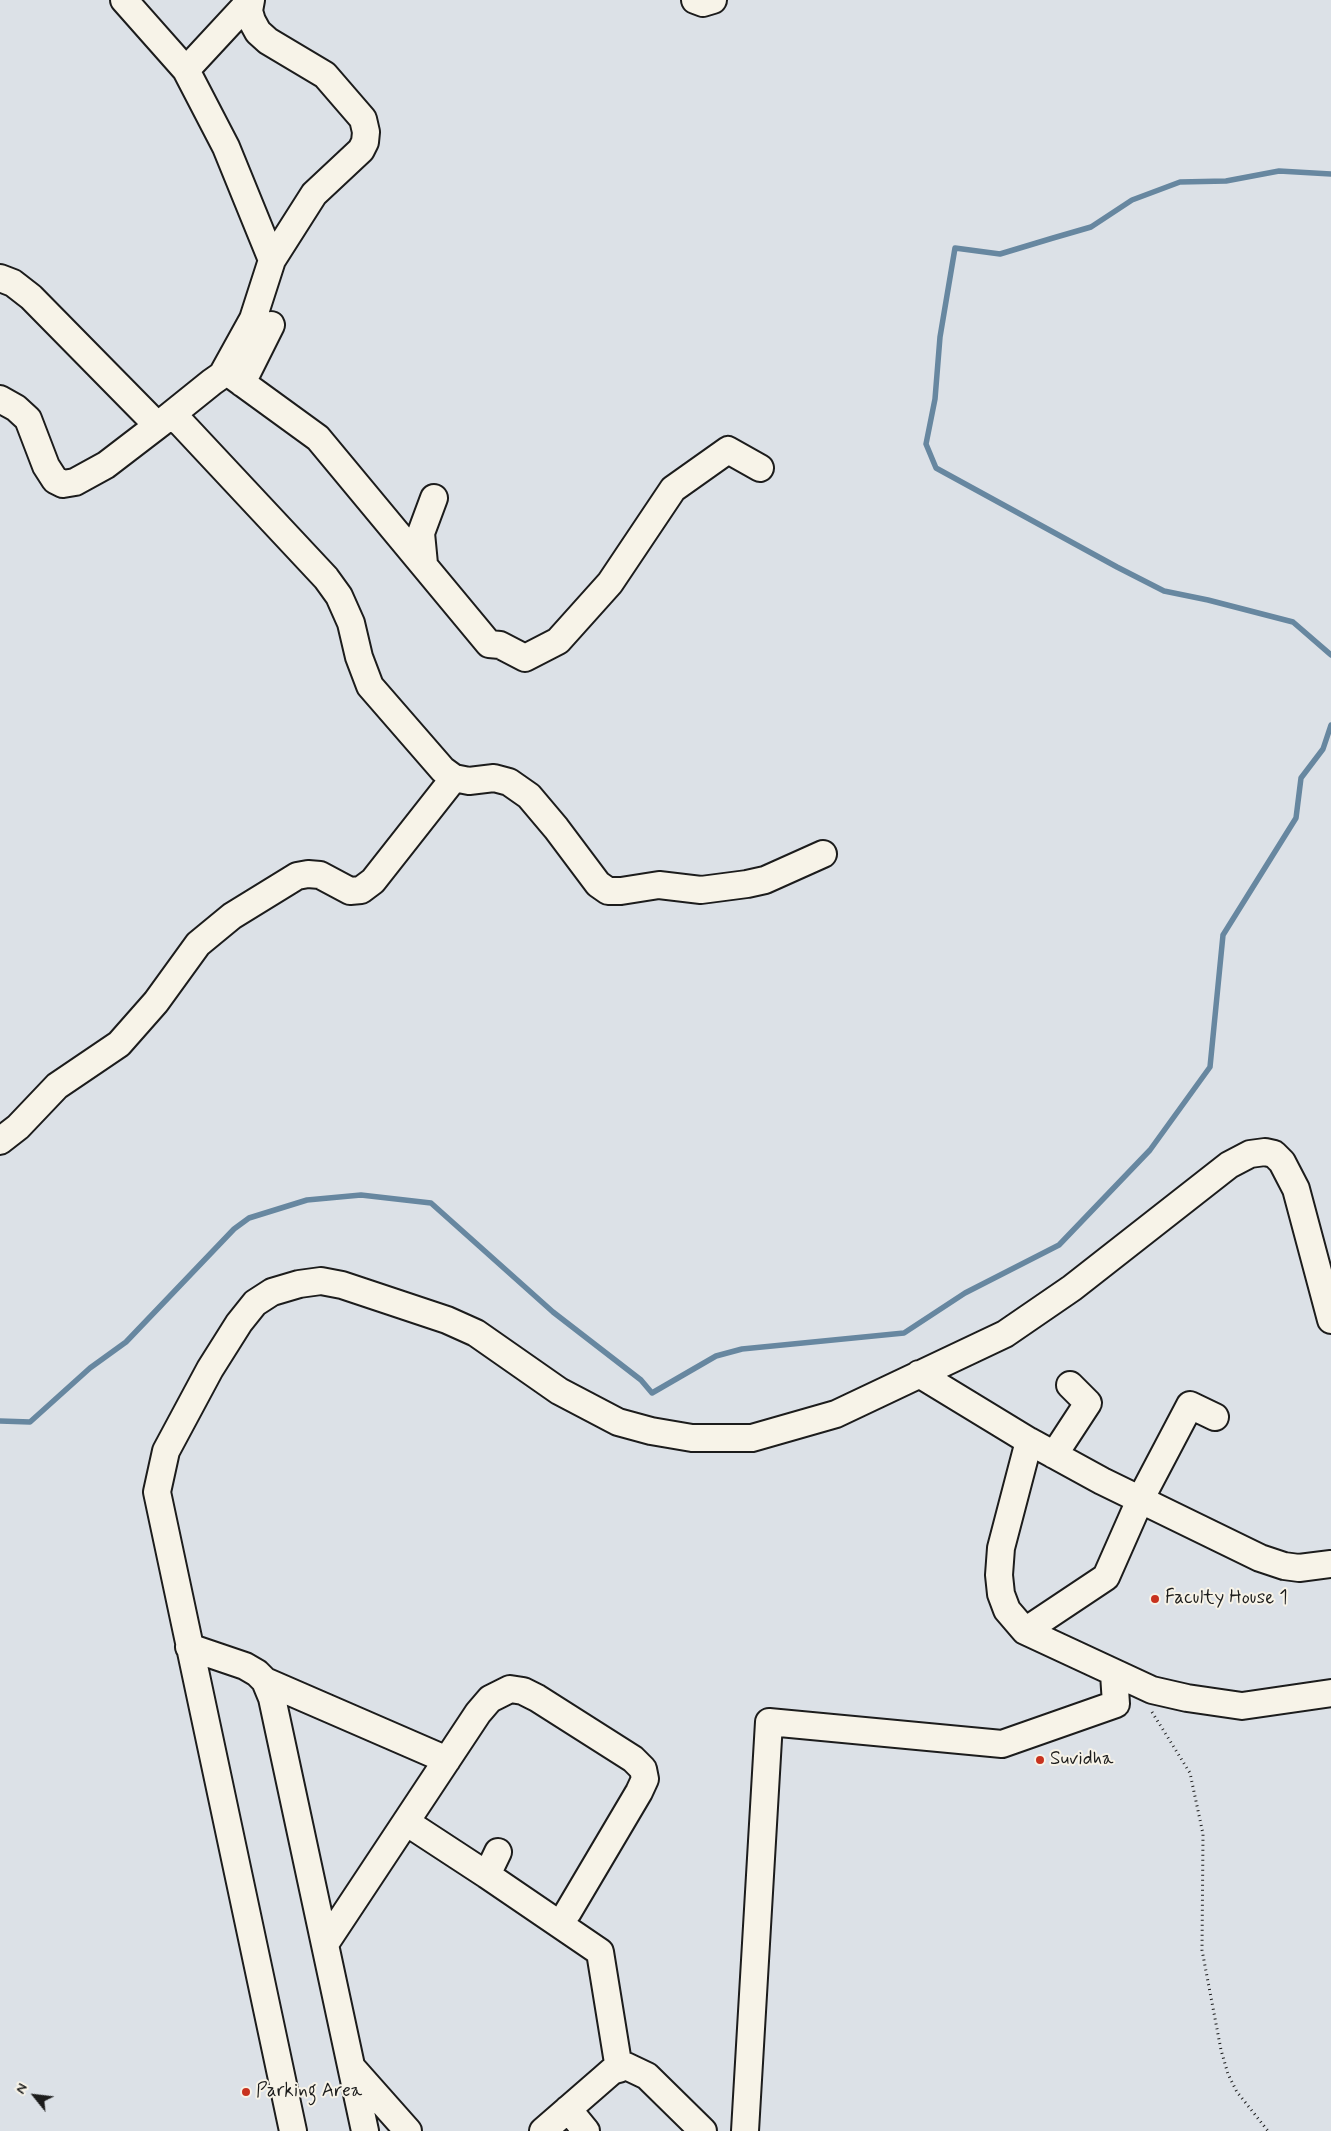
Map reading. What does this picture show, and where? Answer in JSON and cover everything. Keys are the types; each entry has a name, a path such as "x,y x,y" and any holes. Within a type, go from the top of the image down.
{"street":[{"path":"124,0 186,70 226,147 272,260"},
{"path":"694,0 703,3 713,0"},
{"path":"186,70 250,1"},
{"path":"232,379 272,260 314,194 361,150 365,142 366,132 363,119 325,75 268,41 258,32 252,21 250,1"},
{"path":"0,278 13,283 31,297 161,422"},
{"path":"0,399 16,408 28,418 46,466 55,480 63,484 74,482 106,466 161,422 232,379 272,325"},
{"path":"232,379 318,438 424,564 488,644 500,645 525,658 558,642 603,590 672,488 728,450 760,468"},
{"path":"161,422 176,419 182,424 326,578 339,596 351,623 359,657 370,686 443,770 454,778 470,781 494,778 509,782 529,796 556,828 598,884 608,891 620,891 659,884 701,890 747,884 765,880 823,854"},
{"path":"424,564 421,533 434,498"},
{"path":"0,1141 18,1127 57,1086 119,1044 156,1002 198,944 232,916 297,876 308,874 320,875 350,891 361,890 372,881 454,778"},
{"path":"292,2131 160,1516 157,1492 166,1451 210,1369 239,1323 255,1303 272,1292 299,1284 321,1281 342,1285 446,1320 476,1333 559,1391 618,1422 651,1431 692,1438 752,1438 775,1433 836,1414 1014,1329 1072,1288 1229,1165 1250,1154 1265,1152 1274,1154 1282,1162 1296,1189 1331,1320"},
{"path":"919,1374 1054,1455 1140,1500 1260,1558 1284,1566 1299,1568 1331,1564"},
{"path":"1054,1455 1088,1403 1070,1385"},
{"path":"1025,1631 1106,1577 1140,1500 1190,1405 1215,1416"},
{"path":"1029,1441 1001,1548 999,1575 1001,1594 1007,1610 1015,1622 1025,1631 1152,1690 1178,1696 1242,1706 1331,1693"},
{"path":"189,1647 245,1666 257,1673 265,1681 447,1760"},
{"path":"745,2131 770,1722 1002,1744 1116,1704 1124,1678"},
{"path":"265,1681 272,1698 365,2131"},
{"path":"325,1944 447,1760 490,1700 510,1688 523,1691 537,1698 634,1760 643,1769 645,1779 639,1792 568,1912"},
{"path":"406,1822 600,1952 619,2069"},
{"path":"487,1875 498,1852"},
{"path":"543,2131 604,2078 626,2066 647,2076 677,2114 703,2131"},
{"path":"351,2067 408,2131"},
{"path":"568,2109 586,2131"}],"path":[{"path":"1124,1678 1190,1773 1203,1834 1202,1950 1221,2050 1228,2074 1238,2092 1268,2131"}],"waterway":[{"path":"1331,174 1279,171 1226,181 1180,182 1132,200 1091,227 1000,254 955,248 940,337 935,399 926,444 936,468 1117,567 1164,591 1208,600 1293,622 1331,655"},
{"path":"0,1421 30,1422 90,1368 126,1342 234,1229 249,1218 307,1200 361,1195 431,1203 553,1312 641,1380 652,1393 716,1356 742,1349 904,1333 965,1293 1059,1245 1150,1150 1210,1067 1223,935 1296,818 1301,778 1323,749 1331,725"}],"place":[{"name":"Faculty House 1","path":"1155,1599"},
{"name":"Suvidha","path":"1040,1760"},
{"name":"Parking Area","path":"246,2092"}]}
